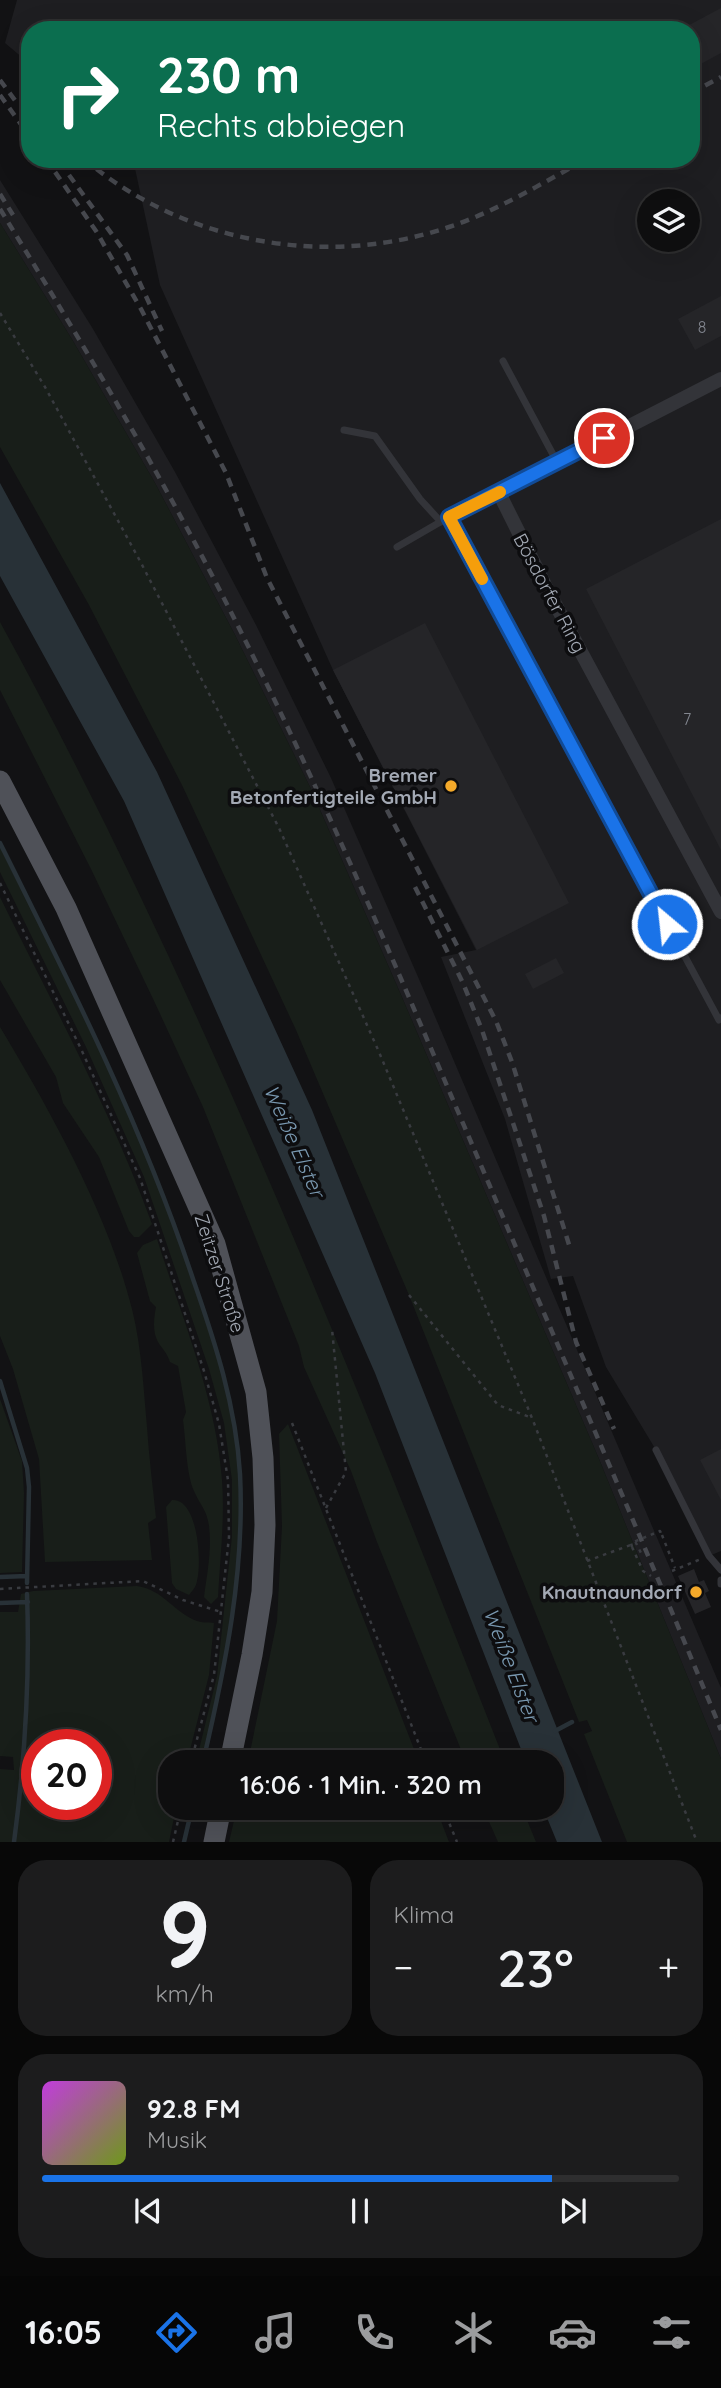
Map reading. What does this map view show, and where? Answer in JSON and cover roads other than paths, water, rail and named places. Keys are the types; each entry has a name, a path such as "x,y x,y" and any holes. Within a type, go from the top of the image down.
{"main road":[{"name":"Zeitzer Straße","path":"0,781 66,908 215,1244 256,1392 263,1458 265,1525 262,1592 232,1750"},
{"path":"214,1842 219,1820"}],"street":[{"path":"499,493 721,379"},
{"name":"Bösdorfer Ring","path":"499,493 721,912"}],"lane":[{"path":"503,361 557,462"},
{"path":"344,430 374,436 420,499 441,522"},
{"path":"397,547 449,517 499,493"},
{"path":"449,517 719,1020 721,1018"},
{"path":"656,1450 709,1556 721,1570"}],"water":[{"name":"Weiße Elster","path":"0,483 157,772 312,1110 602,1842 557,1842 548,1820 564,1820 564,1750 521,1750 375,1373 124,801 0,576"}],"waterway":[{"path":"0,843 79,1004 152,1167 201,1303 229,1399 240,1474 239,1547 232,1620 206,1750"},
{"path":"0,1381 27,1468 27,1583"},
{"path":"0,1577 27,1576"},
{"path":"14,1842 26,1718 27,1594"},
{"path":"0,1603 28,1602"},
{"path":"555,1731 572,1722"},
{"path":"184,1842 189,1820"}],"railway":[{"path":"700,88 721,77"},
{"path":"0,80 17,103"},
{"path":"0,95 21,124"},
{"path":"52,168 96,231 141,309 226,473 267,578 496,1021 512,1062 571,1251"},
{"path":"96,168 123,188 166,211 211,229 258,240 305,246 354,246 402,240 449,227 502,205 570,168"},
{"path":"69,175 127,255 162,331"},
{"path":"0,194 13,215"},
{"path":"0,209 157,473 276,703 400,977 721,1730"},
{"path":"415,887 463,983 482,1030 544,1216 576,1342 614,1429"}],"place":[{"name":"Bremer Betonfertigteile GmbH","path":"451,786"},
{"name":"Knautnaundorf","path":"696,1592"}]}
